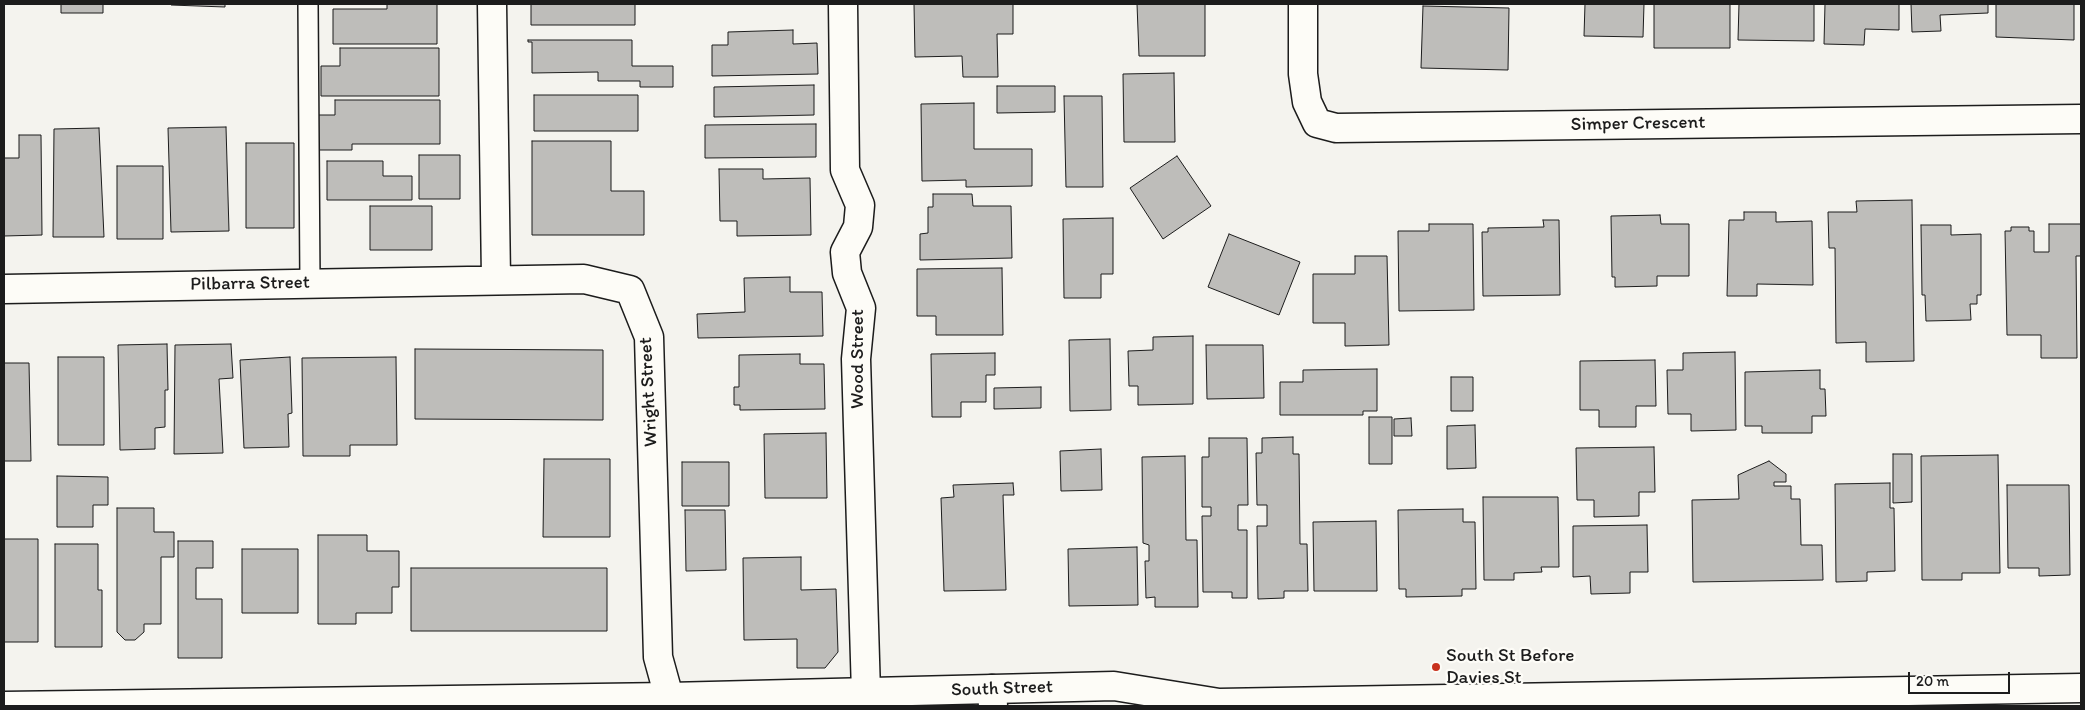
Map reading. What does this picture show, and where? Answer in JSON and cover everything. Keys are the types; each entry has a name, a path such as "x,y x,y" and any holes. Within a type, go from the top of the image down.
{"street":[{"path":"492,4 496,279"},
{"name":"Wood Street","path":"843,4 844,170 860,205 858,227 846,252 847,273 861,308 856,359 866,693"},
{"name":"Simper Crescent","path":"1303,4 1303,74 1307,102 1317,122 1336,128 2081,119"},
{"name":"Pilbarra Street","path":"4,289 496,279"},
{"name":"Wright Street","path":"496,279 584,279 630,290 649,337 658,657 669,697"},
{"name":"South Street","path":"4,706 493,702 866,693 992,697 1114,686 1209,705 1867,699 2081,688"}],"lane":[{"path":"308,4 310,283"}],"building":[{"path":"61,4 103,4 103,13 61,13"},
{"path":"225,4 225,7 171,5"},
{"path":"387,4 437,4 437,44 333,44 333,9 387,9"},
{"path":"531,4 635,4 635,25 531,25"},
{"path":"914,4 1013,4 1013,34 997,34 998,77 963,77 962,56 915,57"},
{"path":"1137,4 1205,4 1205,56 1139,56"},
{"path":"1585,4 1644,4 1643,37 1584,36"},
{"path":"1654,4 1730,4 1730,48 1654,48"},
{"path":"1739,4 1814,4 1814,41 1738,40"},
{"path":"1825,4 1899,4 1899,30 1865,29 1864,45 1824,44"},
{"path":"1911,4 1988,4 1988,13 1940,15 1941,31 1912,32"},
{"path":"1996,4 2074,4 2074,40 1996,37"},
{"path":"1423,6 1509,8 1508,70 1421,68"},
{"path":"793,30 793,44 817,43 818,74 712,76 712,45 728,45 728,32"},
{"path":"528,40 632,40 632,66 673,66 673,87 640,87 640,81 598,81 598,72 532,73 532,42 528,42"},
{"path":"340,48 439,48 439,96 321,96 321,66 340,66"},
{"path":"1174,73 1175,142 1124,142 1123,74"},
{"path":"814,85 814,115 714,117 714,87"},
{"path":"997,86 1055,86 1055,112 997,113"},
{"path":"534,95 638,95 638,131 534,131"},
{"path":"1064,96 1102,96 1103,187 1066,187"},
{"path":"335,100 440,100 440,144 352,144 352,150 318,150 318,115 335,115"},
{"path":"974,103 974,149 1032,149 1032,186 966,187 966,180 922,181 921,104"},
{"path":"816,124 816,157 705,158 705,125"},
{"path":"226,127 229,231 171,232 168,128"},
{"path":"99,128 104,237 53,237 54,129"},
{"path":"19,135 41,135 42,235 4,236 4,158 19,158"},
{"path":"532,141 611,141 611,191 644,191 644,235 532,235"},
{"path":"246,143 294,143 294,228 246,228"},
{"path":"419,155 460,155 460,199 419,199"},
{"path":"1177,156 1211,206 1163,239 1130,188"},
{"path":"327,161 383,161 383,176 412,176 412,200 327,200"},
{"path":"117,166 163,166 163,239 117,239"},
{"path":"719,169 763,169 763,179 810,178 811,235 737,236 737,221 720,221"},
{"path":"933,194 972,194 973,206 1011,206 1012,258 920,260 920,234 928,233 928,207 933,207"},
{"path":"1912,200 1914,361 1866,362 1866,342 1836,343 1835,248 1829,248 1828,212 1857,212 1856,201"},
{"path":"370,206 432,206 432,250 370,250"},
{"path":"1744,212 1776,212 1776,222 1812,221 1813,285 1757,284 1757,296 1727,296 1729,220 1744,220"},
{"path":"1660,215 1661,224 1689,224 1689,276 1657,276 1657,286 1615,287 1615,277 1612,277 1611,216"},
{"path":"1113,218 1113,274 1101,274 1101,298 1064,298 1063,219"},
{"path":"1543,220 1559,220 1560,295 1483,296 1482,232 1488,232 1488,228 1544,227"},
{"path":"1429,224 1473,224 1474,310 1399,311 1398,231 1429,231"},
{"path":"2049,224 2081,224 2081,256 2076,256 2077,358 2041,358 2041,335 2007,335 2005,231 2011,231 2011,227 2029,227 2029,231 2034,231 2034,252 2049,252"},
{"path":"1921,225 1951,225 1951,235 1981,234 1981,295 1977,295 1977,304 1970,304 1971,320 1926,321 1925,295 1922,295"},
{"path":"1229,234 1300,262 1279,315 1208,287"},
{"path":"1355,256 1387,256 1389,345 1345,346 1345,323 1313,323 1313,274 1355,274"},
{"path":"1002,268 1003,335 936,335 936,316 917,316 917,269"},
{"path":"790,277 790,292 822,292 823,336 698,338 697,314 745,312 744,278"},
{"path":"1193,336 1193,404 1138,405 1138,386 1129,386 1128,351 1153,350 1153,337"},
{"path":"1110,339 1111,410 1070,411 1069,340"},
{"path":"167,344 168,390 165,390 165,427 155,428 155,449 120,450 118,345"},
{"path":"231,344 233,378 219,379 223,453 174,454 175,345"},
{"path":"1206,345 1263,345 1264,398 1207,399"},
{"path":"415,349 603,350 603,420 415,419"},
{"path":"1735,352 1736,430 1691,431 1691,414 1668,414 1667,370 1683,370 1683,353"},
{"path":"995,353 995,375 986,375 986,402 961,402 961,417 932,417 931,354"},
{"path":"800,354 800,364 824,364 825,409 740,410 740,405 734,405 734,387 739,387 739,355"},
{"path":"58,357 104,357 104,445 58,445"},
{"path":"290,357 292,413 288,414 289,447 244,448 240,360"},
{"path":"396,357 397,445 350,445 350,456 303,456 302,358"},
{"path":"1655,360 1656,406 1636,406 1636,427 1599,427 1599,410 1580,410 1580,361"},
{"path":"4,363 29,363 31,461 4,461"},
{"path":"1377,369 1377,411 1363,411 1363,415 1280,415 1280,382 1303,382 1303,370"},
{"path":"1820,370 1820,389 1825,389 1826,416 1812,416 1812,433 1762,433 1762,426 1745,426 1745,372"},
{"path":"1451,377 1473,377 1473,411 1451,411"},
{"path":"1041,387 1041,408 994,409 994,388"},
{"path":"1369,417 1392,417 1392,464 1369,464"},
{"path":"1411,418 1412,436 1394,436 1394,419"},
{"path":"1475,425 1476,468 1447,469 1447,426"},
{"path":"826,433 827,498 765,498 764,434"},
{"path":"1293,437 1293,454 1299,454 1300,544 1307,544 1308,591 1284,591 1284,598 1258,599 1257,526 1267,526 1267,505 1257,505 1256,453 1262,453 1262,438"},
{"path":"1209,438 1247,438 1248,505 1238,505 1238,530 1247,530 1247,598 1232,598 1232,592 1203,592 1202,516 1211,516 1211,507 1202,507 1202,457 1209,457"},
{"path":"1654,447 1655,492 1639,492 1639,516 1594,517 1594,500 1577,500 1576,448"},
{"path":"1101,449 1102,490 1061,491 1060,451"},
{"path":"1893,454 1912,454 1912,502 1893,503"},
{"path":"1998,455 2000,573 1962,573 1962,580 1922,580 1921,456"},
{"path":"1185,456 1186,540 1197,540 1198,607 1155,607 1155,597 1146,598 1145,561 1149,561 1149,545 1143,543 1142,457"},
{"path":"544,459 610,459 610,537 543,537"},
{"path":"1769,461 1786,474 1786,482 1774,482 1774,486 1791,486 1791,499 1800,499 1801,545 1822,545 1823,580 1693,582 1692,500 1739,499 1738,475"},
{"path":"682,462 729,462 729,506 682,506"},
{"path":"57,476 108,477 108,505 93,505 93,527 57,527"},
{"path":"1013,483 1014,495 1003,495 1006,590 944,591 941,498 954,497 953,485"},
{"path":"1890,483 1890,508 1894,508 1895,571 1867,572 1867,581 1836,582 1835,484"},
{"path":"2007,485 2069,485 2070,575 2039,576 2039,568 2008,568"},
{"path":"1483,497 1558,497 1559,567 1541,567 1542,572 1514,573 1514,580 1484,580"},
{"path":"117,508 154,508 154,532 174,532 174,557 161,557 161,624 144,624 144,632 135,640 125,640 117,632"},
{"path":"1463,509 1463,522 1475,522 1476,589 1462,589 1462,596 1406,597 1406,589 1399,589 1398,510"},
{"path":"685,510 725,510 726,570 686,571"},
{"path":"1376,521 1377,591 1314,591 1313,522"},
{"path":"1647,525 1648,572 1630,572 1630,593 1591,594 1590,576 1573,577 1573,526"},
{"path":"318,535 367,535 367,551 399,551 399,587 392,587 392,613 356,613 356,624 318,624"},
{"path":"4,539 38,539 38,642 4,642"},
{"path":"178,541 213,541 213,568 196,568 196,599 222,599 222,658 178,658"},
{"path":"55,544 98,544 98,590 102,590 102,647 55,647"},
{"path":"1137,547 1138,605 1069,606 1068,549"},
{"path":"242,549 298,549 298,613 242,613"},
{"path":"801,557 801,590 836,589 838,652 825,668 797,668 797,639 744,640 743,558"},
{"path":"411,568 607,568 607,631 411,631"}],"place":[{"name":"South St Before Davies St","path":"1436,667"}]}
